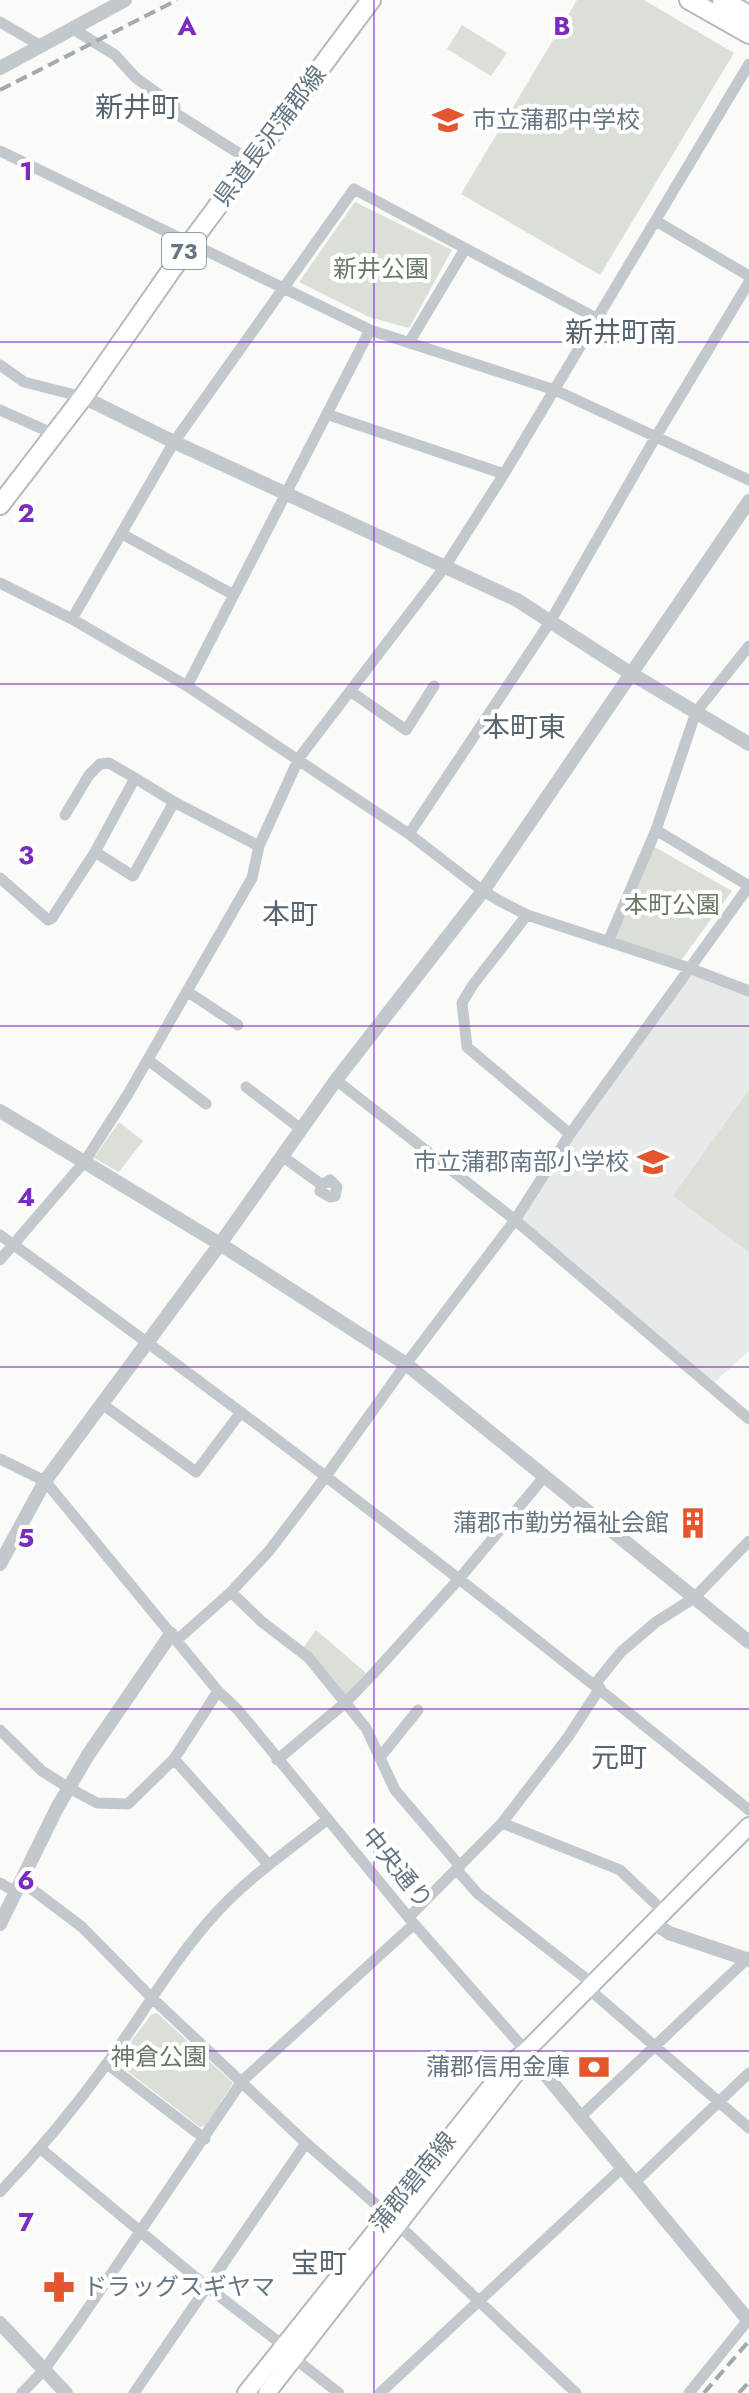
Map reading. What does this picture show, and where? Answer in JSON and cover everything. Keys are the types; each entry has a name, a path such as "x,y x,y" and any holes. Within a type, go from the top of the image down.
{"main road":[{"name":"県道長沢蒲郡線","path":"0,505 83,397 191,242 371,0"},
{"path":"689,0 749,34"},
{"path":"722,0 749,15"},
{"name":"蒲郡碧南線","path":"246,2393 289,2352 392,2220 516,2073 526,2051 749,1826"},
{"name":"蒲郡碧南線","path":"267,2393 289,2352"}],"street":[{"path":"0,68 125,0"},
{"path":"0,22 41,46"},
{"path":"73,29 115,55 136,78 175,106 175,113 251,161"},
{"path":"0,1260 85,1161 148,1060 252,878 259,846 299,758 444,568 555,390 749,64"},
{"path":"0,151 370,330 555,390 749,480"},
{"path":"72,619 174,442 354,189 596,318"},
{"path":"656,221 749,276"},
{"path":"410,341 465,249"},
{"path":"409,834 550,622 749,282"},
{"path":"187,686 370,330"},
{"path":"0,365 24,382 83,397 444,568 506,594 749,744"},
{"path":"0,410 54,434"},
{"path":"329,415 504,474"},
{"path":"0,1564 45,1481 220,1244 336,1080 483,891 749,501"},
{"path":"122,534 232,594"},
{"path":"0,583 72,619 187,686 409,834 483,891 527,915 749,991"},
{"path":"608,942 656,830 696,712 749,646"},
{"path":"350,691 406,730 434,686"},
{"path":"65,815 89,775 100,764 109,763 174,802 259,846"},
{"path":"0,878 48,920 52,918 95,852 135,778"},
{"path":"95,852 133,876 174,802"},
{"path":"0,1924 69,1788 174,1637 231,1592 269,1551 515,1220 570,1134 749,886 656,830"},
{"path":"527,915 462,1003 467,1047 570,1134"},
{"path":"188,992 238,1025"},
{"path":"148,1060 206,1104"},
{"path":"336,1080 515,1220 749,1419"},
{"path":"246,1087 301,1129"},
{"path":"0,1111 220,1244 406,1364 749,1642"},
{"path":"282,1156 322,1185"},
{"path":"0,1235 326,1476 597,1686 749,1810"},
{"path":"102,1404 196,1472 241,1412"},
{"name":"中央通り","path":"0,1459 45,1481 218,1691 238,1710 412,1921 526,2051 749,2320"},
{"path":"277,1760 345,1703 459,1579 544,1477"},
{"path":"22,2393 44,2370 242,2081 412,1921 502,1823 568,1737 621,1652 656,1622 694,1598 749,1541"},
{"path":"231,1592 262,1622 308,1657 366,1728 395,1790 478,1894 591,1986 749,2128"},
{"path":"0,1730 42,1771 69,1788 97,1803 128,1804 174,1759 218,1691"},
{"path":"381,1756 418,1710"},
{"path":"174,1759 269,1865"},
{"path":"0,2192 41,2149 107,2064 177,1960 217,1911 328,1819"},
{"path":"502,1823 620,1870 669,1933 748,1959 579,2118"},
{"path":"0,1883 18,1886 67,1914 306,2143 576,2393"},
{"path":"107,2064 205,2139"},
{"path":"634,2183 749,2073"},
{"path":"134,2393 306,2143"},
{"path":"41,2149 339,2393"},
{"path":"380,2393 622,2168"},
{"path":"689,2393 749,2320"},
{"path":"0,2323 66,2393"}],"shaded area":[{"path":"689,968 749,990 749,1351 710,1386 515,1220"}],"green space":[{"path":"577,0 644,0 734,53 600,275 461,194"},
{"path":"462,25 507,53 491,76 447,49"},
{"name":"新井公園","path":"355,202 452,250 409,328 369,317 299,282"},
{"name":"本町公園","path":"653,846 732,891 679,963 614,942"},
{"path":"749,1090 749,1252 673,1196"},
{"path":"119,1122 143,1141 119,1172 94,1158"},
{"path":"316,1630 366,1673 340,1701 303,1648"},
{"name":"神倉公園","path":"157,2013 233,2083 205,2126 200,2127 118,2064 117,2060 151,2015"}],"railway":[{"path":"0,90 177,0"},
{"path":"704,2393 749,2341"},
{"path":"739,2393 749,2382"}],"place":[{"name":"市立蒲郡中学校","path":"448,120"},
{"name":"市立蒲郡南部小学校","path":"653,1162"},
{"name":"蒲郡市勤労福祉会館","path":"693,1523"},
{"name":"蒲郡信用金庫","path":"594,2067"},
{"name":"ドラッグスギヤマ","path":"59,2287"}],"district":[{"name":"新井町","path":"137,107"},
{"name":"新井町南","path":"621,332"},
{"name":"本町東","path":"524,727"},
{"name":"本町","path":"290,914"},
{"name":"元町","path":"619,1757"},
{"name":"宝町","path":"319,2263"}]}
